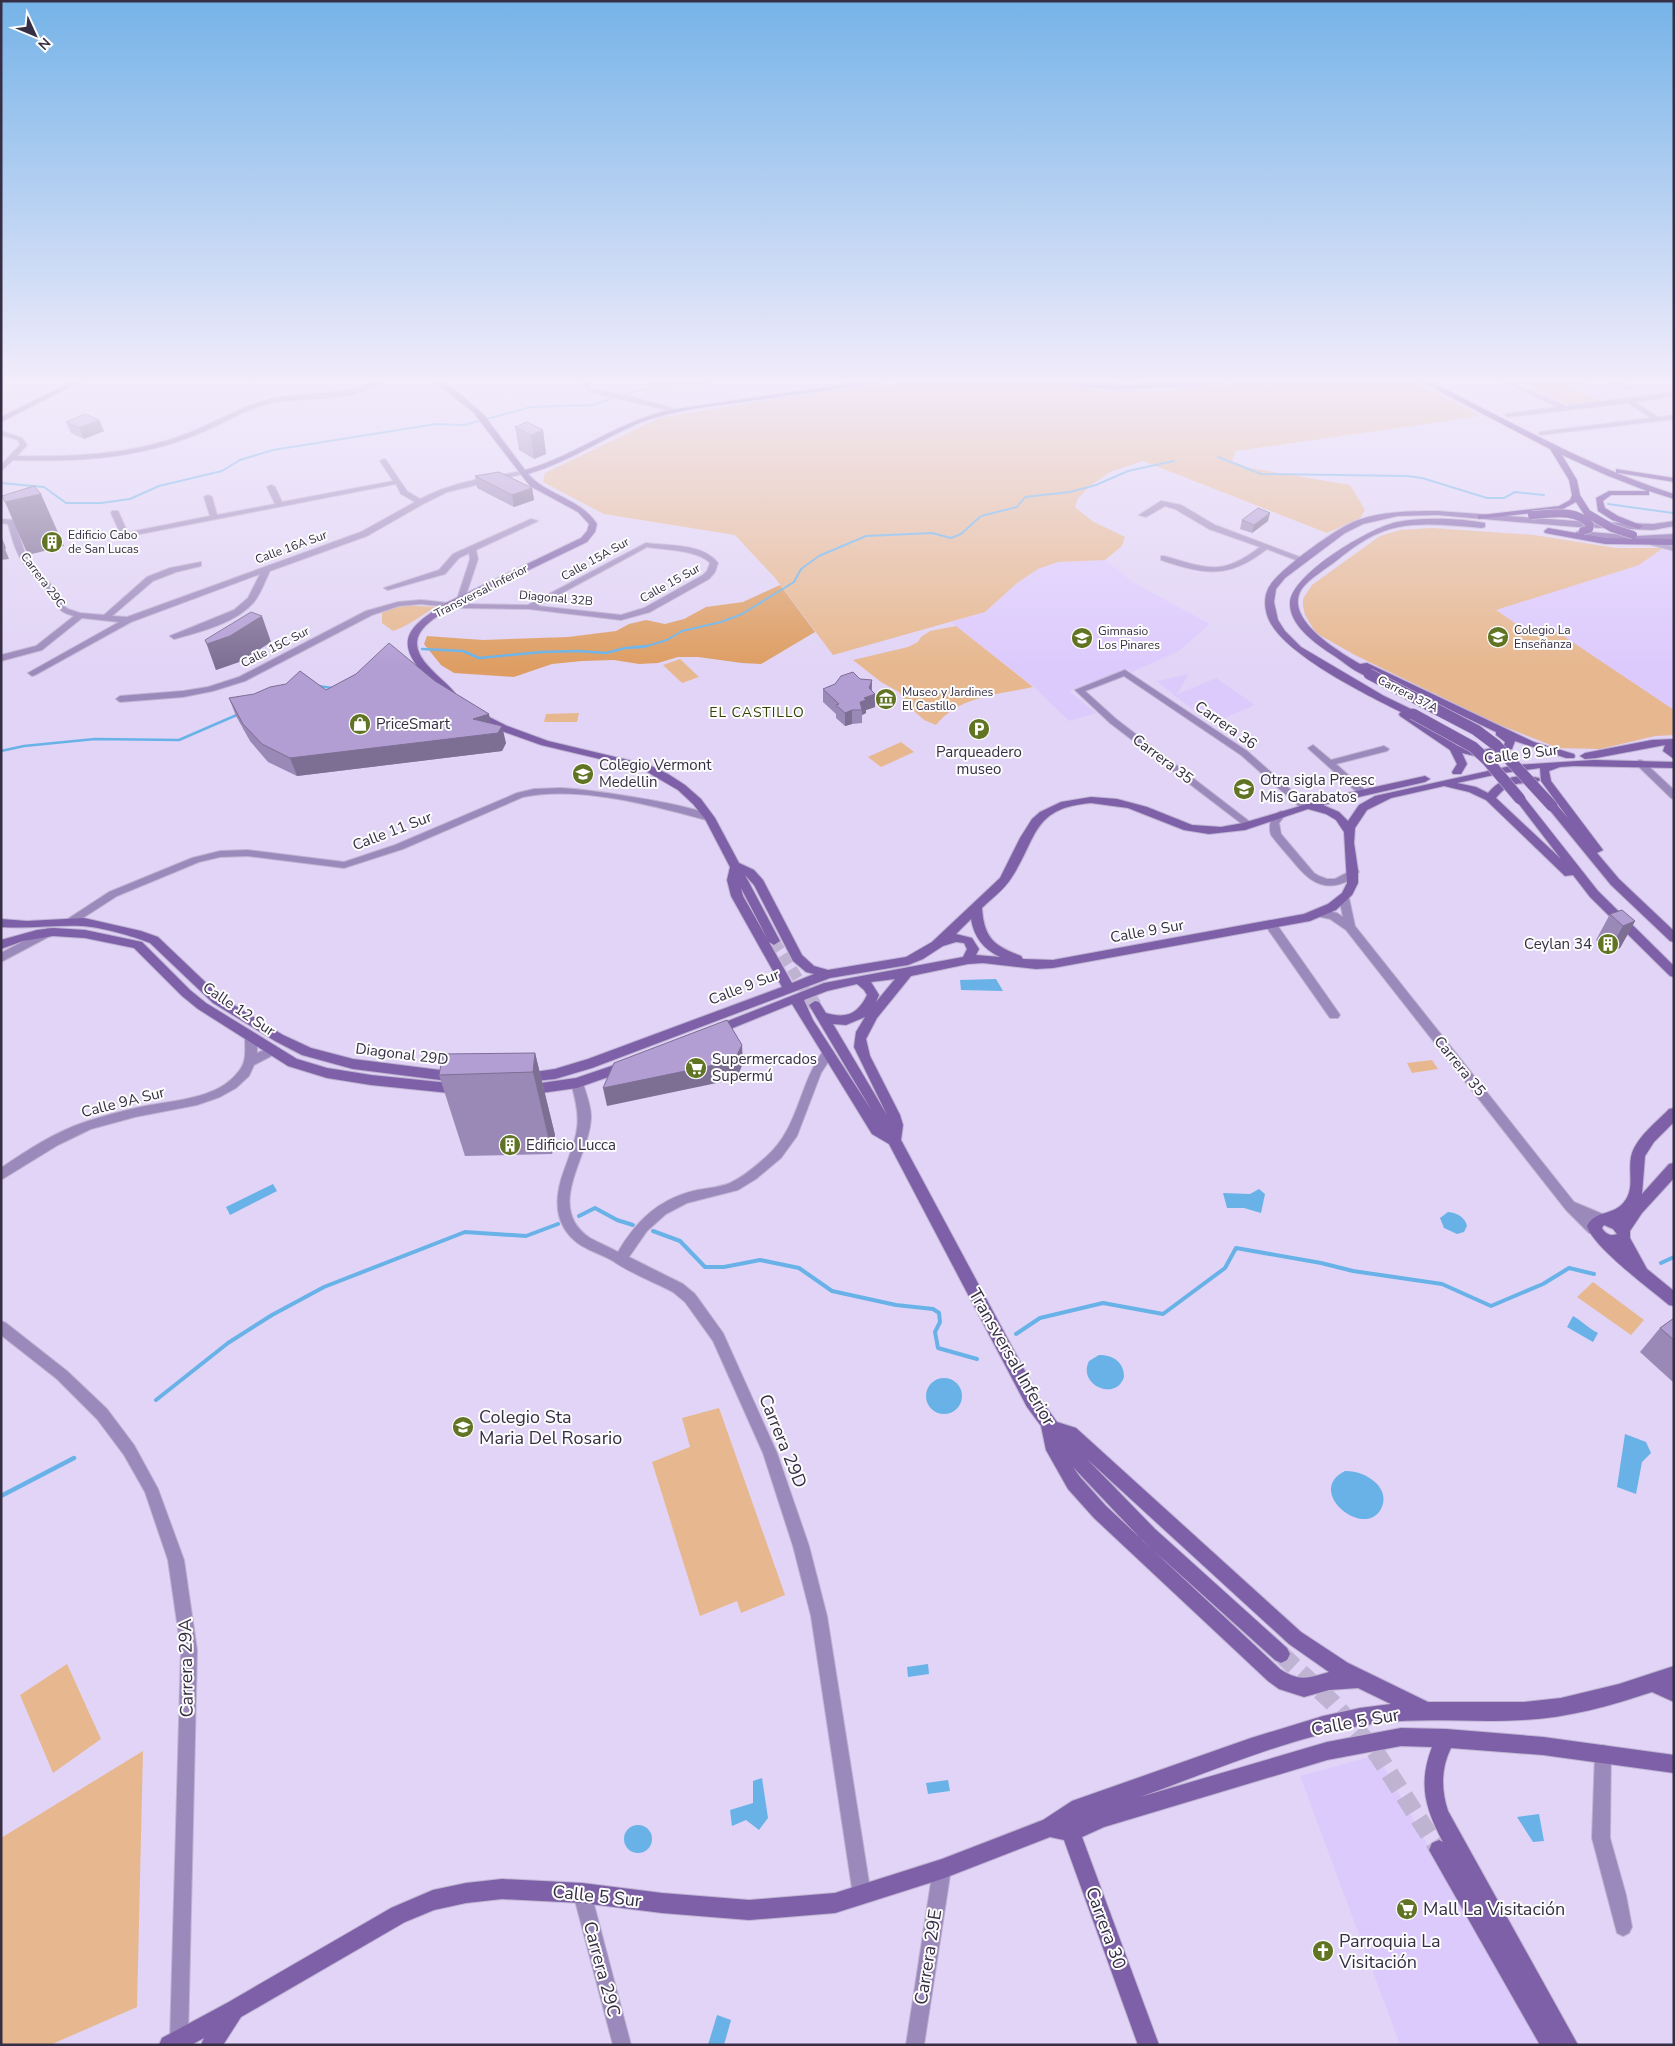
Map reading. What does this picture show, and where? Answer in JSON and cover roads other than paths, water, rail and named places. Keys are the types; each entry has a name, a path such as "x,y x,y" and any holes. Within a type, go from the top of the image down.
{"main road":[{"name":"Transversal Inferior","path":"455,698 427,672 413,654 410,642 416,629 438,607 449,605 566,549 584,540 591,532 593,524 586,514 535,486 526,476"},
{"path":"535,476 535,486"},
{"path":"1571,476 1576,494 1588,514 1603,524 1657,541"},
{"path":"1618,476 1673,494"},
{"path":"1632,476 1673,494"},
{"path":"1652,476 1674,480"},
{"path":"1639,526 1606,513 1601,509 1599,500 1610,493 1673,494"},
{"path":"1479,520 1498,515 1561,508 1573,501 1576,494"},
{"path":"1304,560 1342,531 1365,520 1398,514 1437,513 1605,541 1657,541 1674,537"},
{"path":"1498,515 1578,516 1590,524 1589,529 1583,531 1559,532"},
{"path":"1479,520 1639,526 1660,526 1674,523"},
{"name":"Carrera 37A","path":"1479,520 1406,524 1388,527 1360,539 1303,583 1296,593 1294,604 1298,616 1308,632 1334,652 1370,674 1476,730 1496,745 1552,806 1615,882 1674,938"},
{"path":"1548,531 1615,539 1674,542"},
{"name":"Carrera 37A","path":"1304,560 1276,582 1269,602 1271,613 1281,634 1298,650 1381,698 1473,747 1487,760 1520,799 1594,894 1674,973"},
{"path":"1334,652 1530,744 1570,756"},
{"path":"1381,698 1454,748 1480,754 1508,747 1510,741 1490,726"},
{"path":"466,708 494,724 545,743 645,767 675,782 694,797 710,818 774,941"},
{"name":"Calle 9 Sur","path":"555,1080 592,1063 788,987 828,974 908,961 920,956 943,942 1002,883 1030,827 1039,817 1052,809 1066,804 1083,800 1118,802 1192,828 1220,831 1249,825 1304,807 1362,792 1527,758 1609,754 1658,742 1674,743"},
{"path":"1674,743 1669,747 1668,751 1674,756"},
{"path":"1454,748 1462,764 1457,772"},
{"name":"Calle 9 Sur","path":"1350,833 1356,815 1365,806 1386,796 1514,768 1640,763 1674,765"},
{"path":"1556,765 1544,770 1549,786 1605,861 1630,890 1639,905"},
{"path":"1490,798 1497,787 1514,778 1524,778 1549,786"},
{"path":"1439,784 1472,789 1490,798 1576,880 1594,894"},
{"path":"1304,807 1333,812 1345,822 1350,833 1354,872 1352,884 1344,898"},
{"path":"736,866 750,873 758,883 797,958 810,969 828,974"},
{"path":"736,866 733,880 737,896 788,987"},
{"name":"Calle 9 Sur","path":"704,1034 824,987 907,973 968,960 982,959 1036,965 1079,960 1271,925 1320,914 1344,898"},
{"path":"976,907 978,930 988,944 1009,956 1036,965"},
{"name":"Calle 12 Sur","path":"1,923 27,925 84,922 141,934 154,940 212,995 255,1023"},
{"name":"Calle 12 Sur","path":"1,945 23,937 50,931 80,932 138,945 146,950 186,993 202,1006 272,1051"},
{"path":"943,942 962,937 968,940 973,949 968,960"},
{"path":"797,997 799,1006 877,1130 894,1140 896,1125 889,1102 881,1084 863,1055 860,1039 870,1020 907,973"},
{"name":"Transversal Inferior","path":"859,980 870,987 873,995 858,1016 846,1022 818,1011 868,1092 1033,1402 1050,1427 1092,1477 1158,1542 1281,1654"},
{"name":"Diagonal 29D","path":"255,1023 291,1045 326,1059 386,1069 470,1077"},
{"name":"Diagonal 29D","path":"272,1051 293,1063 327,1074 418,1086 476,1090"},
{"path":"509,1078 577,1083 642,1060"},
{"path":"514,1090 555,1080"},
{"path":"1601,1222 1619,1216 1634,1198 1638,1185 1638,1156 1647,1142 1674,1113"},
{"path":"1606,1240 1616,1242 1638,1209 1674,1168"},
{"path":"1601,1222 1616,1223 1646,1277"},
{"path":"1601,1222 1599,1236 1606,1240 1674,1300"},
{"path":"1357,1679 1329,1681 1304,1688 1285,1683 1274,1675 1100,1512 1074,1483 1054,1450 1050,1427 1070,1433 1295,1638 1321,1658 1357,1679 1429,1712"},
{"name":"Calle 5 Sur","path":"176,2043 398,1915 434,1900 502,1889 582,1893 662,1903 749,1910 835,1903 942,1869 1050,1826 1072,1810 1315,1727 1392,1712 1524,1711 1563,1706 1653,1683 1674,1675"},
{"path":"1653,1683 1674,1693"},
{"name":"Calle 5 Sur","path":"1071,1832 1102,1818 1327,1751 1401,1737 1446,1738 1543,1746 1674,1764"},
{"path":"1446,1738 1435,1763 1433,1776 1434,1797 1440,1815 1517,1958 1568,2045"},
{"name":"Carrera 30","path":"1072,1810 1071,1832 1149,2045"},
{"path":"1050,1826 1071,1832"},
{"path":"1439,1850 1552,2045"},
{"path":"211,2045 234,2010"}],"street":[{"path":"394,476 404,492 420,502"},
{"name":"Calle 16A Sur","path":"32,672 128,620 262,573 376,529 420,502 467,484 505,476"},
{"path":"114,513 124,533 130,534 397,482"},
{"path":"271,486 279,504"},
{"path":"208,497 214,517"},
{"path":"1142,515 1164,503 1178,507 1212,527 1304,560"},
{"name":"Carrera 29C","path":"4,521 11,522 15,551 53,592 65,611 80,615 128,620"},
{"path":"388,588 442,572 450,566 453,558 534,521"},
{"path":"1657,541 1674,549"},
{"name":"Calle 15 Sur","path":"630,616 647,610 706,577 711,572 714,563 710,558 698,552 646,545"},
{"name":"Calle 15A Sur","path":"528,607 583,580 646,545"},
{"path":"1164,558 1200,570 1220,570 1238,566 1266,546"},
{"path":"461,599 474,558 472,549"},
{"path":"105,618 150,579 173,570 198,564"},
{"path":"174,636 232,615 244,608 251,601 262,573"},
{"path":"466,587 475,592"},
{"name":"Calle 15C Sur","path":"120,699 184,694 242,679 384,607 412,603 438,607"},
{"name":"Diagonal 32B","path":"449,605 528,607 613,617 630,616"},
{"path":"1,658 39,648 80,615"},
{"name":"Carrera 35","path":"1125,673 1079,690 1113,721 1249,825"},
{"name":"Carrera 36","path":"1125,673 1244,753 1304,807"},
{"path":"1313,748 1362,792"},
{"path":"1330,763 1384,750"},
{"path":"1640,763 1674,796"},
{"name":"Calle 11 Sur","path":"68,922 113,894 196,860 220,854 247,853 344,865 399,847 520,795 534,791 573,791 674,808 710,818"},
{"path":"674,808 686,804 694,797"},
{"path":"1281,814 1274,821 1273,828 1310,875 1317,880 1329,884 1340,882 1354,872"},
{"name":"Carrera 35","path":"1344,898 1350,927"},
{"name":"Carrera 35","path":"1320,914 1333,916 1350,927 1570,1206 1601,1222"},
{"path":"1271,925 1334,1015"},
{"path":"1,958 50,931"},
{"path":"251,1038 253,1050 251,1062"},
{"name":"Calle 9A Sur","path":"1,1175 27,1157 86,1127 140,1112 196,1101 221,1092 240,1078 251,1062 272,1051"},
{"path":"620,1260 631,1239 643,1224 657,1212 685,1198 726,1191 737,1186 783,1148 792,1135 809,1084 819,1063 828,1053"},
{"name":"Carrera 29D","path":"577,1083 585,1117 582,1133 568,1172 563,1194 563,1208 574,1232 585,1241 620,1260 678,1288 690,1298 718,1337 770,1453 801,1546 819,1616 862,1895"},
{"name":"Carrera 29A","path":"1,1327 62,1375 102,1414 129,1450 151,1489 176,1560 189,1650 176,2043"},
{"path":"1603,1753 1602,1838 1618,1895 1623,1927"},
{"name":"Carrera 29E","path":"915,2045 942,1869"},
{"name":"Carrera 29C","path":"582,1893 622,2045"}],"water":[{"path":"996,979 1003,991 961,990 960,980"},
{"path":"273,1184 277,1191 230,1215 226,1207"},
{"path":"1259,1189 1265,1194 1261,1213 1244,1208 1227,1208 1223,1193 1250,1194"},
{"path":"1448,1212 1457,1214 1464,1220 1467,1226 1464,1232 1457,1234 1444,1228 1440,1218"},
{"path":"1573,1316 1598,1333 1593,1342 1567,1327"},
{"path":"1099,1355 1109,1356 1117,1360 1122,1367 1124,1377 1120,1384 1113,1388 1099,1387 1088,1377 1089,1361"},
{"path":"944,1378 951,1379 957,1383 961,1389 961,1403 957,1409 951,1413 944,1414 937,1413 931,1409 927,1403 926,1396 927,1389 931,1383 937,1379"},
{"path":"1625,1434 1646,1442 1651,1453 1642,1462 1636,1494 1617,1487"},
{"path":"1345,1471 1360,1473 1374,1481 1379,1487 1383,1494 1383,1501 1381,1509 1373,1517 1362,1519 1351,1516 1341,1509 1334,1500 1331,1490 1334,1480"},
{"path":"928,1664 929,1674 908,1677 907,1667"},
{"path":"762,1778 768,1818 759,1830 746,1820 732,1826 730,1810 753,1803 753,1781"},
{"path":"948,1780 950,1791 928,1794 926,1783"},
{"path":"1539,1814 1544,1841 1533,1842 1517,1817"},
{"path":"638,1825 648,1829 652,1839 648,1849 638,1853 628,1849 624,1839 628,1829"},
{"path":"717,2015 731,2020 724,2045 708,2045"}],"waterway":[{"path":"1,483 44,487 66,503 101,503 130,499 159,486 199,476"},
{"path":"631,648 644,647 667,640 682,631 721,622 742,614 794,582 801,569 819,556 866,536 932,533 951,538 961,534 981,516 1017,507 1025,497 1070,492 1096,485 1115,476"},
{"path":"1411,476 1422,478 1487,498 1504,498 1515,492 1544,495"},
{"path":"1608,504 1673,513"},
{"path":"422,649 463,651 479,658 542,652 578,651 606,653 625,648 646,646"},
{"path":"318,686 332,688"},
{"path":"1,751 24,746 95,739 179,740 239,714"},
{"path":"579,1216 595,1208 617,1220 633,1225"},
{"path":"156,1400 228,1343 272,1315 324,1287 465,1232 526,1236 558,1224"},
{"path":"653,1231 680,1241 705,1267 724,1267 760,1260 799,1268 832,1291 896,1305 933,1309 939,1313 940,1322 935,1332 938,1348 977,1359"},
{"path":"1016,1334 1040,1318 1103,1303 1163,1314 1225,1268 1236,1248 1321,1263 1353,1271 1442,1284 1491,1306 1543,1284 1569,1268 1594,1274"},
{"path":"1661,1263 1674,1257"},
{"path":"1,1496 74,1458"}],"tunnel":[{"path":"774,941 809,996"},
{"path":"808,995 815,1005"},
{"path":"1281,1654 1333,1703 1375,1751 1439,1850"}],"place":[{"name":"Edificio Cabo de San Lucas","path":"52,542"},
{"name":"Colegio La Enseñanza","path":"1498,637"},
{"name":"Gimnasio Los Pinares","path":"1082,638"},
{"name":"Museo y Jardines El Castillo","path":"886,699"},
{"name":"PriceSmart","path":"360,724"},
{"name":"Parqueadero museo","path":"979,729"},
{"name":"Colegio Vermont Medellin","path":"583,774"},
{"name":"Otra sigla Preesc Mis Garabatos","path":"1244,789"},
{"name":"Ceylan 34","path":"1608,944"},
{"name":"Supermercados Supermú","path":"696,1068"},
{"name":"Edificio Lucca","path":"510,1145"},
{"name":"Colegio Sta Maria Del Rosario","path":"463,1427"},
{"name":"Mall La Visitación","path":"1407,1909"},
{"name":"Parroquia La Visitación","path":"1323,1951"}],"district":[{"name":"EL CASTILLO","path":"757,712"}]}
